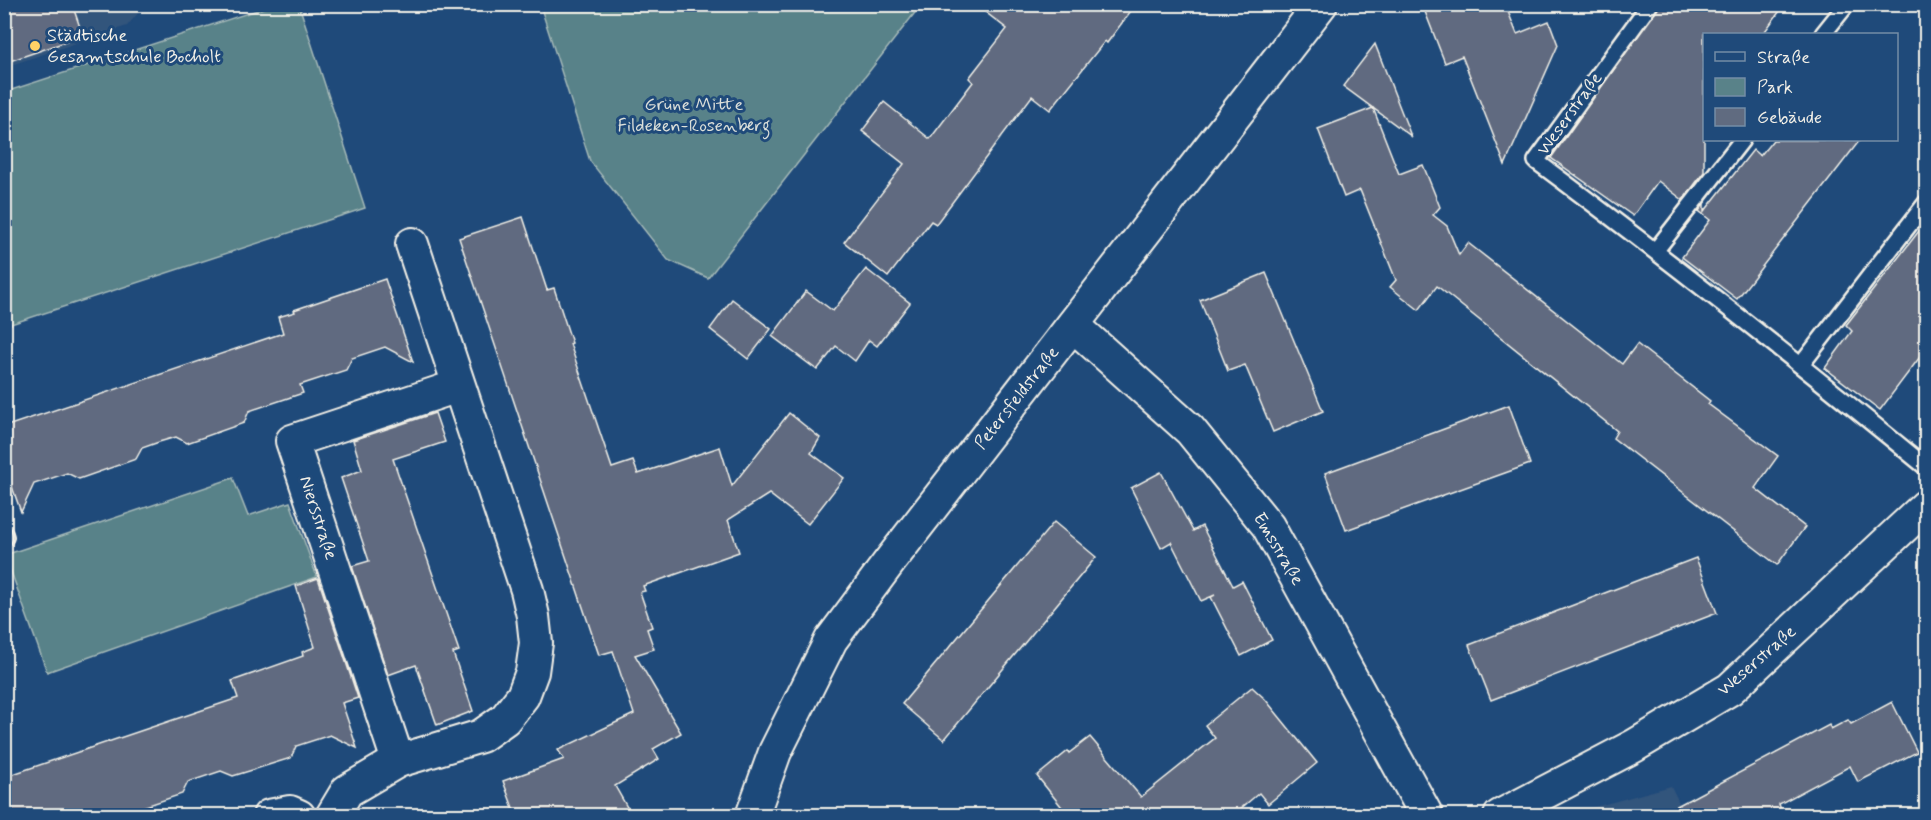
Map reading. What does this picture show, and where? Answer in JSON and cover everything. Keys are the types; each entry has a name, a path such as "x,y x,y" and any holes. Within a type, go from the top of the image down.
{"street":[{"name":"Petersfeldstraße","path":"752,816 775,752 831,640 1321,4"},
{"path":"332,816 347,790 398,761 481,736 505,719 523,696 532,672 536,643 534,616 527,590 412,244"},
{"name":"Emsstraße","path":"1073,325 1191,430 1268,526 1427,816"},
{"name":"Niersstraße","path":"398,761 292,441 458,386"},
{"name":"Weserstraße","path":"1500,816 1634,746 1730,688 1926,506"},
{"path":"269,816 290,812 300,816"}],"lane":[{"name":"Weserstraße","path":"1650,4 1536,161 1656,250 1926,467"},
{"path":"1824,33 1847,4"},
{"path":"1656,250 1741,141"},
{"path":"1801,365 1926,203"}],"shaded area":[{"name":"Städtische Gesamtschule Bocholt","path":"4,5 145,5 127,26 5,67"},
{"path":"1671,786 1685,815 1571,816 1580,811"}],"green space":[{"name":"Grüne Mitte Fildeken-Rosenberg","path":"540,4 921,5 708,278 668,260 590,161"},
{"path":"273,5 299,5 365,208 5,326 5,92"},
{"path":"233,478 248,516 290,502 317,577 47,672 5,555"}],"building":[{"name":"Städtische Gesamtschule Bocholt","path":"4,4 72,4 83,36 4,63"},
{"path":"975,4 1136,4 1107,43 1105,41 1050,110 1032,96 936,224 931,221 888,277 844,242 904,164 862,131 884,102 930,139 973,82 969,78 1007,29"},
{"path":"1422,4 1505,4 1517,34 1549,21 1558,45 1505,165 1462,56 1445,63"},
{"path":"1660,4 1785,4 1764,33 1703,33 1704,172 1683,200 1658,181 1633,216 1551,158"},
{"path":"1375,44 1411,136 1343,86"},
{"path":"1373,108 1399,174 1423,165 1440,207 1433,215 1447,226 1459,255 1468,243 1622,364 1637,344 1710,401 1708,404 1778,456 1755,488 1805,527 1777,565 1613,438 1617,431 1437,286 1419,310 1390,287 1396,280 1360,190 1344,197 1318,129"},
{"path":"1772,141 1859,141 1737,299 1682,257 1710,220 1699,211 1704,204 1704,212 1753,150 1760,156"},
{"path":"523,217 547,290 554,288 572,343 570,344 612,468 633,461 638,474 720,447 732,486 789,413 820,438 811,453 844,478 808,524 769,494 728,520 739,552 643,586 645,591 640,592 652,627 647,629 654,649 635,655 681,733 653,749 659,759 615,786 632,816 516,816 503,781 564,759 558,750 634,714 613,651 599,655 459,238"},
{"path":"1926,222 1926,349 1880,410 1825,368 1852,331 1846,325"},
{"path":"866,269 910,303 877,346 869,340 855,361 836,346 817,370 772,336 806,291 833,311"},
{"path":"1266,273 1323,411 1273,432 1245,365 1228,371 1200,300"},
{"path":"385,279 413,362 385,347 352,358 346,370 300,385 303,393 249,411 244,423 187,443 176,437 159,442 142,448 136,459 79,479 67,473 34,484 21,512 4,464 4,427 283,333 278,317"},
{"path":"732,299 771,329 748,359 710,329"},
{"path":"1509,405 1530,464 1346,530 1325,473"},
{"path":"435,413 445,442 393,459 459,651 453,653 473,711 437,725 416,665 388,675 352,566 369,561 341,478 362,470 353,440"},
{"path":"1161,472 1193,531 1202,526 1233,586 1242,581 1272,640 1241,656 1211,597 1215,595 1201,601 1171,542 1161,548 1131,488"},
{"path":"1054,522 1096,557 944,740 902,704"},
{"path":"1696,558 1717,613 1491,700 1469,645"},
{"path":"318,578 358,698 342,703 357,748 330,735 296,746 291,758 233,776 221,771 188,782 182,794 125,813 113,807 88,816 4,816 4,777 238,698 232,681 303,656 302,652 315,647 296,586"},
{"path":"1252,687 1265,699 1317,763 1268,804 1259,793 1232,816 1069,816 1037,776 1090,737 1141,797 1215,738 1205,725"},
{"path":"1892,702 1917,752 1858,782 1850,766 1779,804 1783,816 1658,816 1829,725 1831,729 1848,720 1851,724"}],"place":[{"name":"Städtische Gesamtschule Bocholt","path":"35,46"}]}
